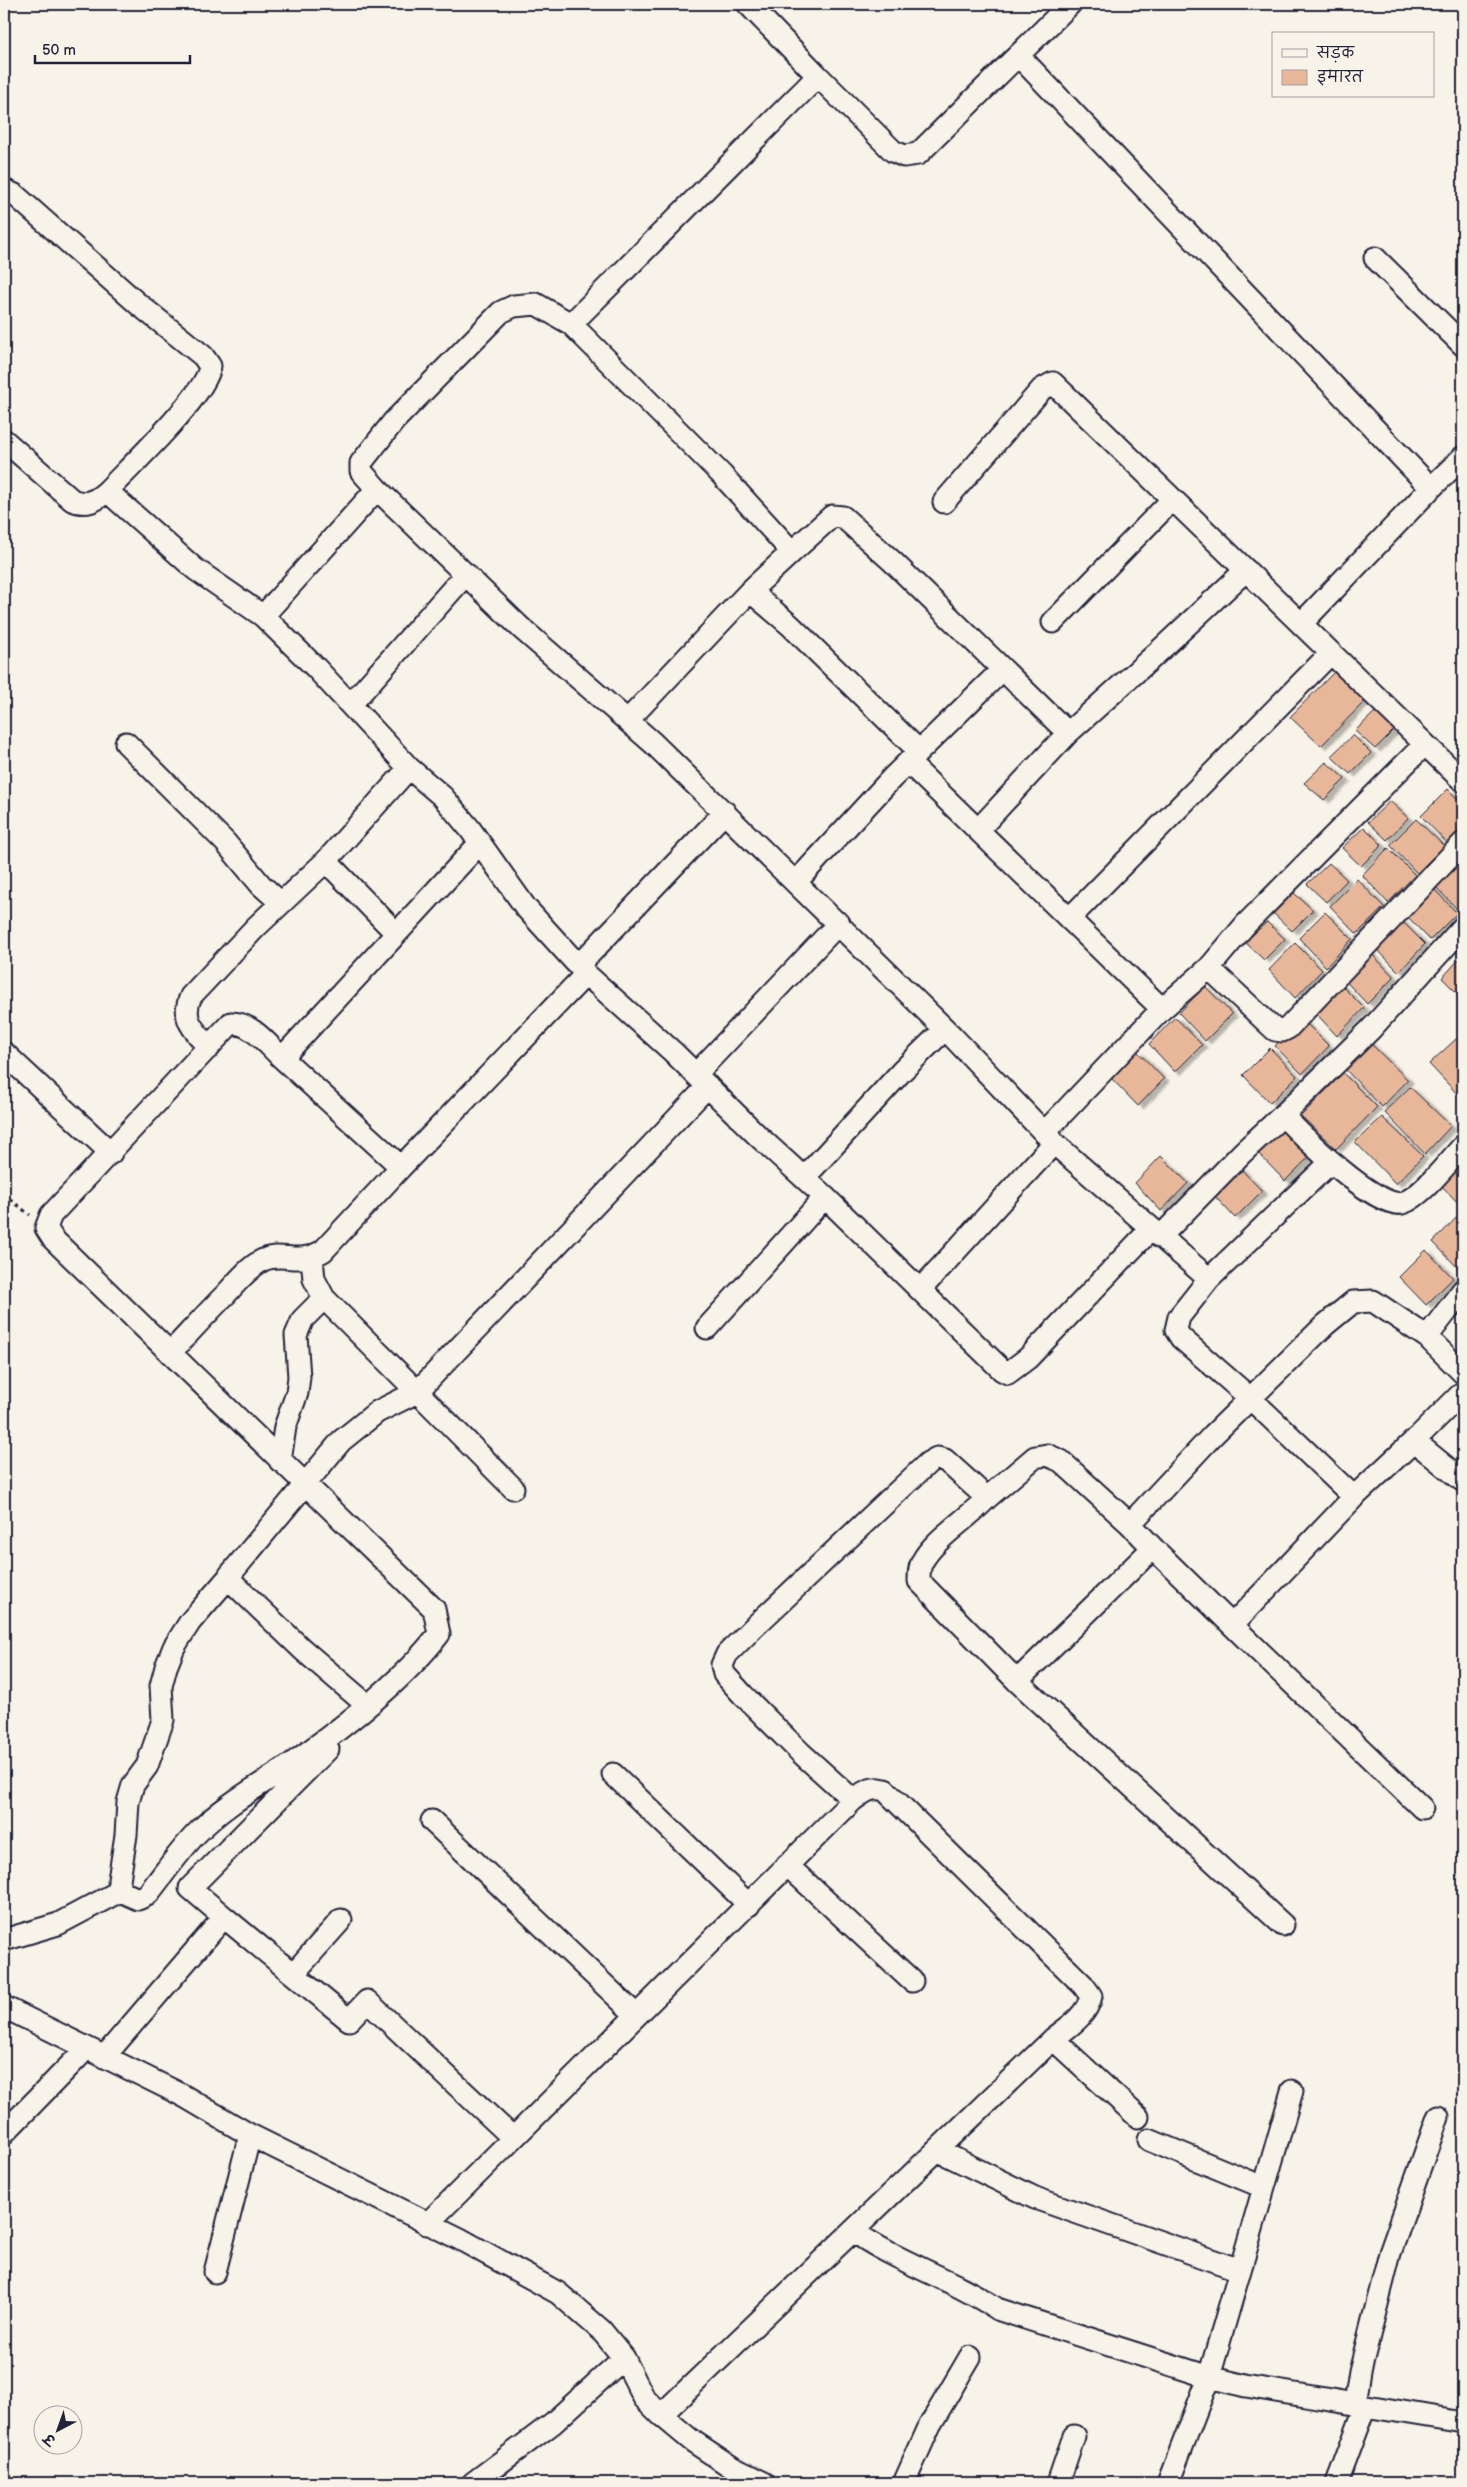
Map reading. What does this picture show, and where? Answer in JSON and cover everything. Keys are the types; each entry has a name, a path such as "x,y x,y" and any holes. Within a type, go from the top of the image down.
{"street":[{"path":"748,4 894,151 909,157 918,154 1070,4"},
{"path":"1018,55 1431,488"},
{"path":"571,324 818,76"},
{"path":"4,190 22,200 137,304 203,356 210,366 210,376 190,403 107,492 89,503 80,504 72,500 4,440"},
{"path":"1375,258 1463,345"},
{"path":"792,552 722,475 571,324 536,304 514,306 501,312 394,421 361,463 361,470 378,489 521,628 628,720 839,923 945,1029 1049,1138 1208,1279"},
{"path":"944,502 1042,389 1053,383 1463,781"},
{"path":"1301,624 1463,457"},
{"path":"263,616 378,489"},
{"path":"107,492 194,568 263,616 351,704 409,768 443,797 470,829 526,908 582,969 702,1080 1002,1370 1008,1373 1028,1358 1156,1233 1283,1115 1371,1028 1463,927"},
{"path":"1053,622 1172,500"},
{"path":"628,720 750,591 832,516 843,517 894,562 1068,733"},
{"path":"978,830 1068,733 1246,570"},
{"path":"351,704 466,574"},
{"path":"750,591 790,625 914,757 978,830 1162,1009"},
{"path":"1069,919 1331,653"},
{"path":"796,882 914,757 1002,670"},
{"path":"126,743 225,842 261,885 281,903"},
{"path":"920,1290 1162,1009 1209,968 1246,924 1425,744"},
{"path":"209,1048 188,1021 186,1008 191,996 281,903 326,861 409,768"},
{"path":"170,1353 248,1270 264,1260 279,1256 293,1259 312,1258 323,1251 724,812"},
{"path":"1209,968 1274,1030 1282,1031 1288,1028 1463,843"},
{"path":"282,1058 479,844"},
{"path":"326,861 396,933"},
{"path":"120,1891 119,1880 126,1835 128,1802 133,1785 147,1766 162,1720 161,1686 166,1667 174,1647 190,1622 341,1441 377,1412 417,1392 702,1080 839,923"},
{"path":"120,1891 138,1899 147,1894 198,1832 222,1812 336,1730 367,1705 431,1646 439,1634 434,1609 53,1239 46,1228 51,1215 112,1153 231,1023 240,1022 402,1166"},
{"path":"804,1178 902,1071 945,1029"},
{"path":"4,1054 112,1153"},
{"path":"1283,1115 1331,1162 1387,1202 1401,1204 1414,1197 1463,1146"},
{"path":"1331,1162 1208,1279 1179,1317 1176,1330 1181,1338 1250,1398 1354,1497"},
{"path":"707,1328 825,1197"},
{"path":"312,1258 314,1279 324,1298 513,1488"},
{"path":"1427,1337 1463,1290"},
{"path":"280,1461 285,1427 297,1393 299,1377 296,1335 303,1319 324,1298"},
{"path":"1130,1524 1250,1398 1352,1302 1373,1301 1427,1337 1463,1373"},
{"path":"1232,1625 1354,1497 1463,1392"},
{"path":"1414,1441 1463,1481"},
{"path":"1283,1925 1017,1681 920,1581 919,1570 922,1561 938,1543 1035,1457 1047,1455 1061,1461 1130,1524 1422,1808"},
{"path":"853,1800 801,1753 724,1674 722,1665 727,1654 928,1463 937,1458 944,1460 987,1498"},
{"path":"1017,1681 1153,1548"},
{"path":"228,1578 302,1649 367,1705"},
{"path":"336,1730 328,1750 190,1888 349,2020 367,2001 513,2138"},
{"path":"613,1774 749,1906"},
{"path":"427,2224 636,2015 749,1906 853,1800 865,1790 876,1787 885,1790 1083,1985 1091,1996 1089,2005 1080,2017 1053,2039 661,2415"},
{"path":"432,1821 636,2015"},
{"path":"788,1865 912,1982"},
{"path":"4,1940 58,1924 120,1891"},
{"path":"4,2133 96,2053 224,1917"},
{"path":"294,1973 340,1920"},
{"path":"4,2007 182,2095 250,2135 427,2224 558,2293 601,2330 624,2358 644,2398 661,2415 730,2476 764,2483"},
{"path":"1053,2039 1138,2117"},
{"path":"1168,2483 1209,2377 1292,2090"},
{"path":"1337,2483 1360,2405 1360,2371 1390,2253 1438,2117"},
{"path":"214,2272 250,2135"},
{"path":"1149,2140 1263,2187"},
{"path":"937,2150 1035,2198 1240,2270"},
{"path":"854,2231 870,2243 974,2293 997,2309 1209,2377 1463,2422"},
{"path":"904,2483 930,2425 970,2357"},
{"path":"473,2483 552,2423 624,2358"},
{"path":"1058,2483 1074,2436"}],"path":[{"path":"4,1194 46,1228"}],"building":[{"path":"1337,669 1366,700 1321,746 1290,717"},
{"path":"1377,710 1396,728 1375,749 1355,731"},
{"path":"1353,735 1371,753 1350,774 1331,756"},
{"path":"1326,762 1345,779 1324,800 1304,783"},
{"path":"1448,789 1463,805 1463,828 1448,844 1421,816"},
{"path":"1390,801 1408,818 1387,840 1368,822"},
{"path":"1416,819 1444,846 1417,873 1390,845"},
{"path":"1364,827 1382,845 1361,866 1342,848"},
{"path":"1388,848 1415,875 1388,903 1362,875"},
{"path":"1458,856 1463,862 1463,906 1459,911 1432,883"},
{"path":"1329,863 1347,880 1326,902 1307,884"},
{"path":"1357,879 1384,907 1357,934 1330,906"},
{"path":"1430,885 1457,913 1430,940 1403,912"},
{"path":"1294,893 1313,910 1292,931 1273,913"},
{"path":"1325,912 1352,939 1326,967 1299,938"},
{"path":"1398,917 1425,944 1399,972 1372,944"},
{"path":"1267,922 1285,939 1264,960 1245,942"},
{"path":"1295,943 1322,970 1295,998 1269,970"},
{"path":"1367,949 1394,977 1367,1004 1341,976"},
{"path":"1463,955 1463,999 1442,978"},
{"path":"1337,981 1364,1008 1337,1036 1310,1007"},
{"path":"1205,986 1232,1014 1205,1041 1179,1013"},
{"path":"1175,1017 1202,1045 1175,1072 1149,1044"},
{"path":"1302,1019 1329,1046 1302,1074 1275,1046"},
{"path":"1456,1039 1463,1046 1463,1100 1429,1064"},
{"path":"1367,1040 1408,1080 1382,1107 1341,1065"},
{"path":"1270,1048 1297,1076 1270,1103 1243,1075"},
{"path":"1137,1051 1164,1079 1138,1106 1111,1078"},
{"path":"1343,1073 1377,1107 1336,1149 1301,1116"},
{"path":"1410,1087 1451,1126 1425,1154 1384,1112"},
{"path":"1382,1117 1423,1156 1396,1184 1355,1142"},
{"path":"1284,1126 1312,1154 1285,1181 1258,1153"},
{"path":"1463,1153 1463,1208 1436,1180"},
{"path":"1161,1156 1188,1183 1161,1211 1135,1183"},
{"path":"1235,1163 1262,1191 1235,1218 1209,1190"},
{"path":"1459,1215 1463,1219 1463,1266 1460,1270 1433,1242"},
{"path":"1426,1250 1453,1278 1426,1305 1399,1277"}]}
